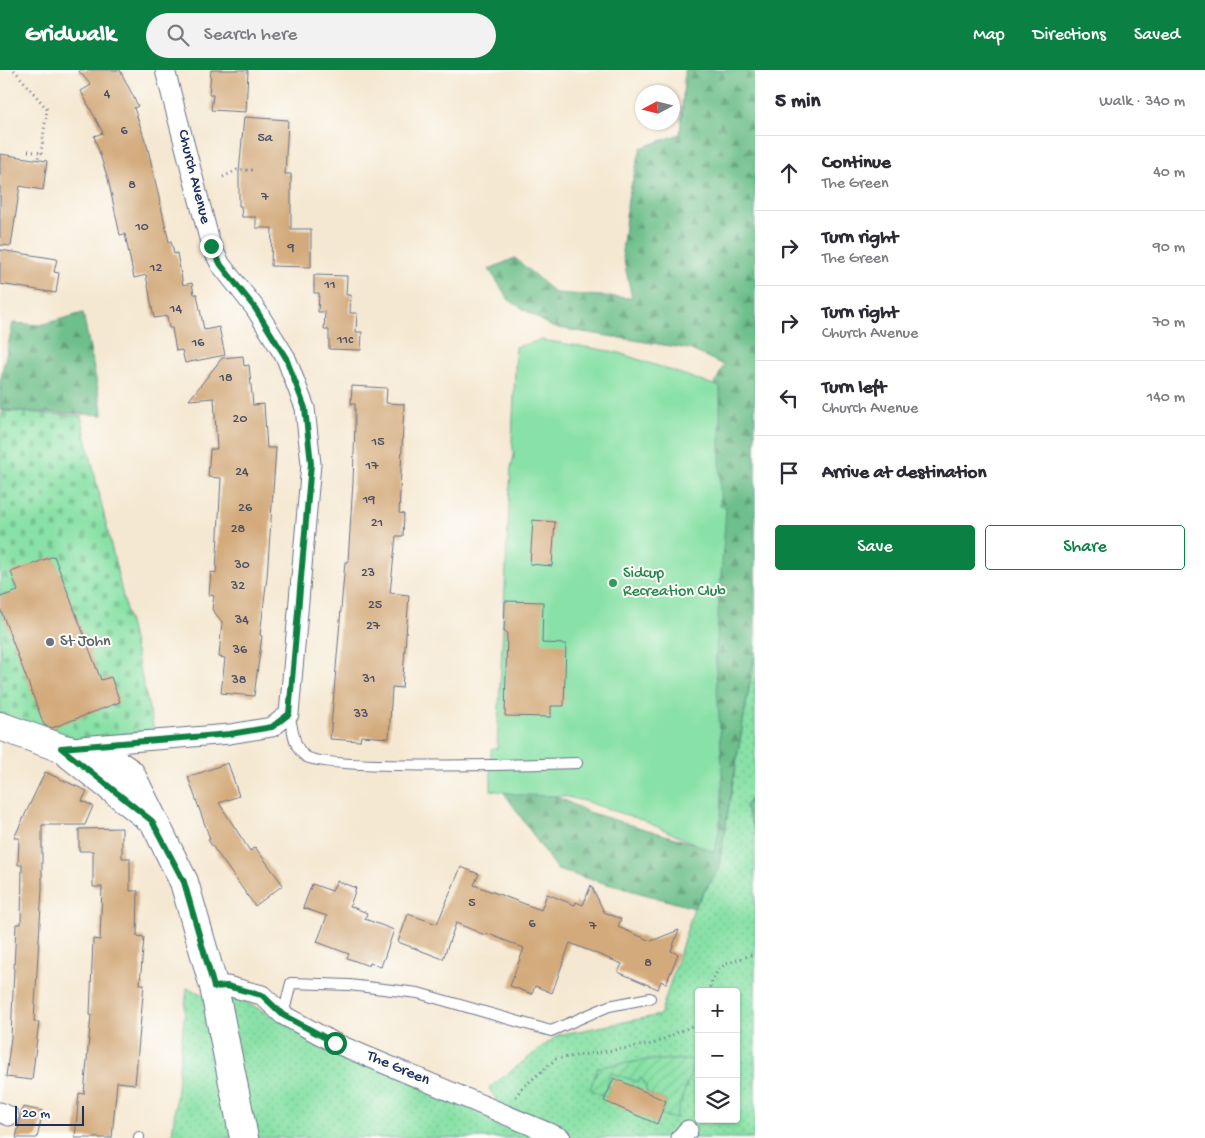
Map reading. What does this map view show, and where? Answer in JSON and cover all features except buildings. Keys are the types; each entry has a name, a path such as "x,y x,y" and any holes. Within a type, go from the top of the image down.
{"main road":[{"path":"0,726 61,748 152,821 184,882 214,987 244,1138"}],"street":[{"name":"Church Avenue","path":"165,70 211,246 221,265 255,308 286,358 305,408 311,464 289,714"},
{"path":"61,748 230,734 272,727 289,714"},
{"name":"The Green","path":"214,987 227,986 262,995 283,1015 335,1043 561,1138"}],"lane":[{"path":"289,714 297,747 307,757 352,763 577,763"},
{"path":"283,1015 291,983 349,985 418,993 551,1031 609,1006 650,998"}],"path":[{"path":"14,70 47,109 40,153 37,160"},
{"path":"28,151 40,153"},
{"path":"224,178 237,170 252,170"},
{"path":"709,988 714,974 721,966 755,953"},
{"path":"506,1114 521,1089 556,1059 653,1044 695,1024"}],"green space":[{"path":"685,70 755,70 755,652 718,870 694,908 557,870 501,788 507,772 588,812 695,844 719,779 690,655 713,387 724,365 689,349 552,327 509,300 489,269 515,258 555,293 632,298 622,252 628,198 641,148 680,134"},
{"path":"83,313 103,415 0,410 0,382 13,323 40,325"},
{"name":"Sidcup Recreation Club","path":"542,340 616,352 720,387 720,506 726,507 716,659 722,783 719,831 714,852 642,820 584,801 563,796 522,795 491,790 491,749 497,748 511,467 514,456 512,441 516,347"},
{"path":"3,411 81,416 154,730 99,739 59,742 0,714 0,419"},
{"path":"755,652 755,793 745,807 755,831 755,1138 172,1138 187,988 216,1000 214,987 348,1052 505,1114 489,1088 558,1035 660,1015 694,908 718,870"},
{"path":"755,793 755,831 745,806"},
{"path":"648,1060 695,1060 675,1119 660,1114 666,1101 647,1093 644,1081 640,1078 639,1082 611,1073 607,1084 610,1087 606,1097 590,1089 598,1067"}],"place":[{"name":"Sidcup Recreation Club","path":"613,583"},
{"name":"St John","path":"50,642"}],"route":[{"path":"211,246 221,265 255,308 286,358 305,408 311,464 289,714 272,727 230,734 61,748 106,782 152,821 184,882 214,987 227,986 262,995 283,1015 335,1043"}]}
